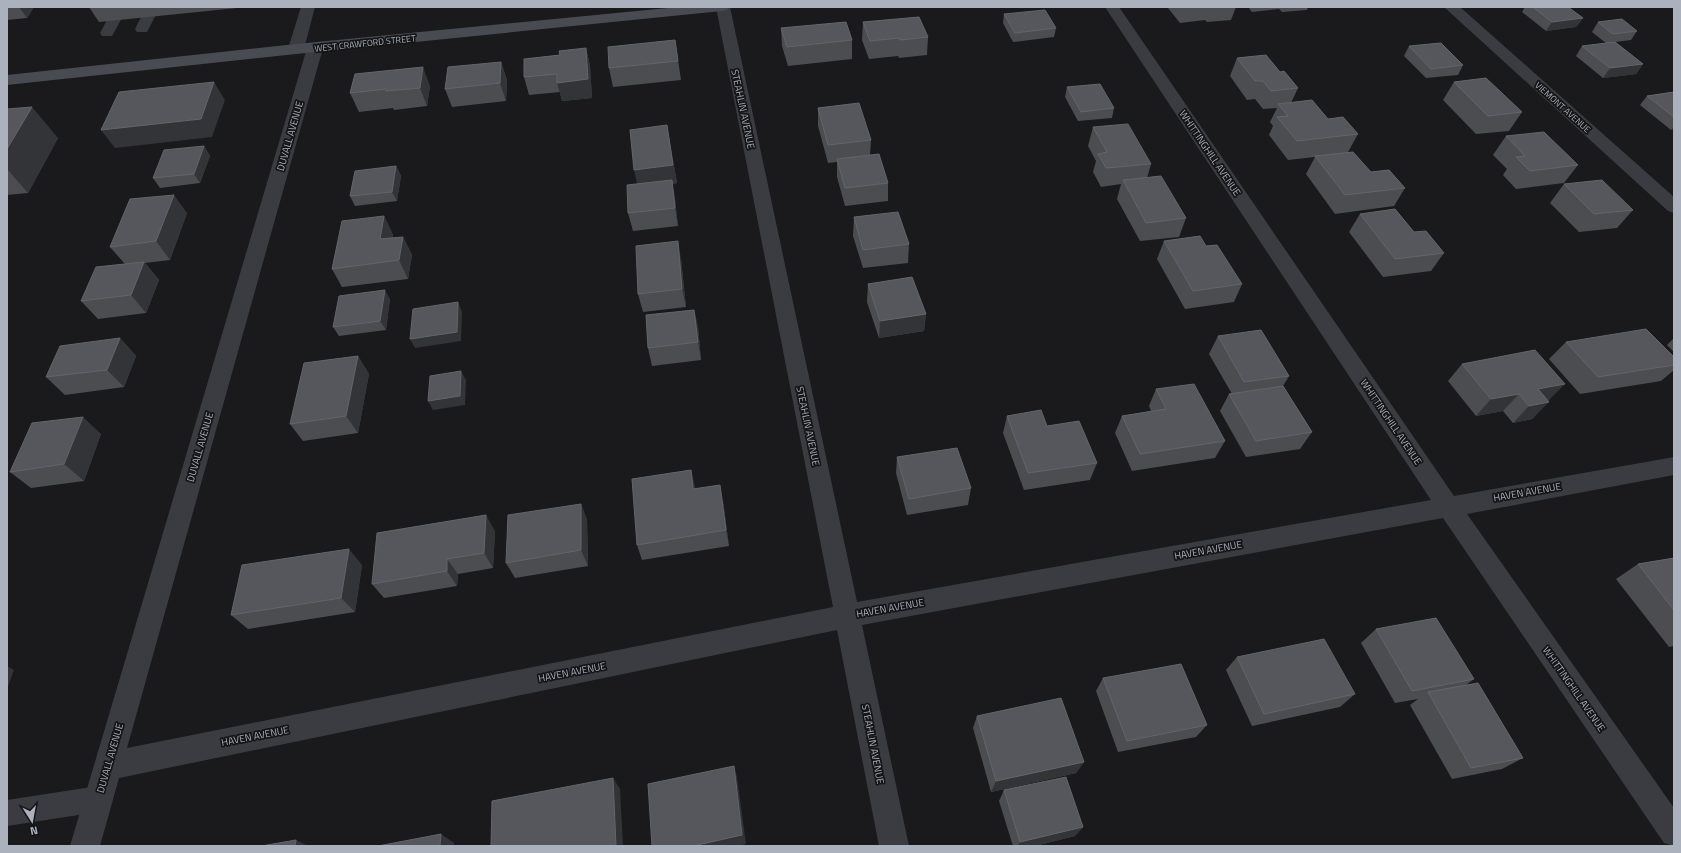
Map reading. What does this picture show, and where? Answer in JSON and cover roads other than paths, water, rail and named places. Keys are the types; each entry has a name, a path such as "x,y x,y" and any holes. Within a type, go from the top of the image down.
{"main road":[{"name":"WEST CRAWFORD STREET","path":"7,80 306,48 722,7"}],"street":[{"name":"DUVALL AVENUE","path":"85,846 306,48 308,7"},
{"name":"STEAHLIN AVENUE","path":"722,7 894,846"},
{"name":"WHITTINGHILL AVENUE","path":"1112,7 1448,506 1674,833"},
{"name":"VIEMONT AVENUE","path":"1451,7 1674,207"},
{"name":"HAVEN AVENUE","path":"108,766 847,616 1674,466"}],"lane":[{"path":"107,33 121,7"},
{"path":"142,29 153,7"},
{"path":"7,813 98,799"}]}
